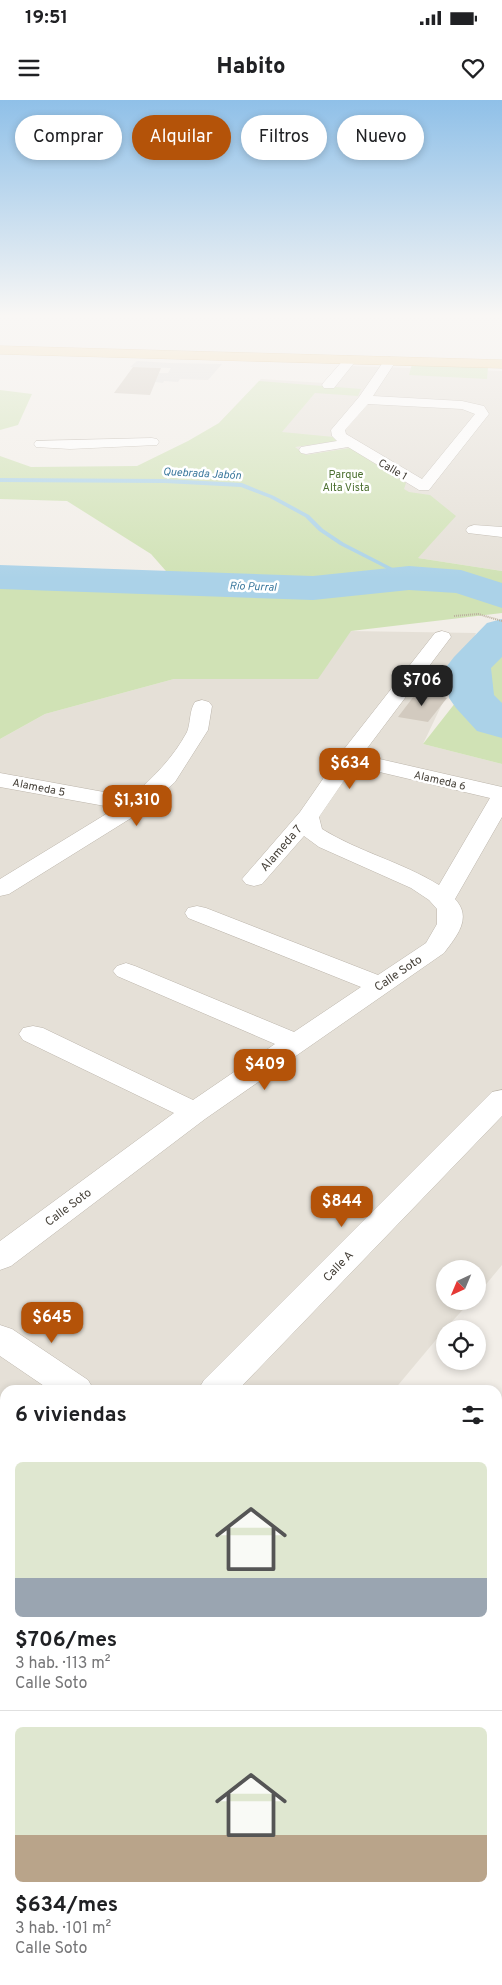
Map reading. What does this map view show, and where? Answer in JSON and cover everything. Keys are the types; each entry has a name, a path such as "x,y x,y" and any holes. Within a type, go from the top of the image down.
{"street":[{"path":"348,443 339,436 338,430 361,403"},
{"name":"Calle 1","path":"348,443 424,487 482,414 479,409 462,405 422,403"},
{"path":"41,444 70,445 152,442"},
{"path":"306,450 348,443"},
{"path":"474,530 502,532"},
{"path":"442,637 349,758 308,817 309,827 315,834 332,844 423,884 444,898 502,796"},
{"path":"0,889 136,805 167,776 185,751 198,730 202,706"},
{"name":"Alameda 6","path":"349,758 502,796"},
{"name":"Alameda 5","path":"0,780 136,805"},
{"name":"Alameda 7","path":"254,878 308,817"},
{"name":"Calle Soto","path":"0,1258 195,1112 435,948 452,921 451,907 444,898"},
{"path":"197,913 380,985"},
{"path":"126,971 296,1043"},
{"path":"33,1034 195,1112"},
{"name":"Calle A","path":"221,1385 502,1099"},
{"path":"0,1338 69,1385"}],"path":[{"path":"442,637 453,616 478,614 502,621"}],"shaded area":[{"path":"238,403 502,403 502,571 418,558 219,423"},
{"path":"349,631 476,633 423,744 502,764 502,1265 486,1284 486,1260 436,1260 436,1310 463,1310 453,1320 436,1320 436,1340 398,1385 0,1385 0,739 45,714 174,679 317,679"}],"green space":[{"path":"0,403 28,403 18,425 0,430"},
{"name":"Parque Alta Vista","path":"238,403 307,403 282,432 334,437 338,441 295,447 306,455 350,448 406,483 404,489 409,492 430,495 456,516 418,558 502,571 502,613 351,631 318,679 174,679 45,714 0,739 0,577 187,595 151,554 67,501 0,499 0,456 31,467 137,466 188,441 219,423"},
{"path":"502,656 502,764 423,744 474,679"}],"building":[{"path":"417,692 447,698 428,722 398,717"}],"waterway":[{"name":"Quebrada Jabón","path":"0,480 165,481 242,485 272,497 307,516 321,530 342,544 409,578"},
{"name":"Río Purral","path":"0,577 313,588 409,578 461,582 502,596"},
{"name":"Río Purral","path":"502,632 469,666 472,698 493,721 502,724"}]}
